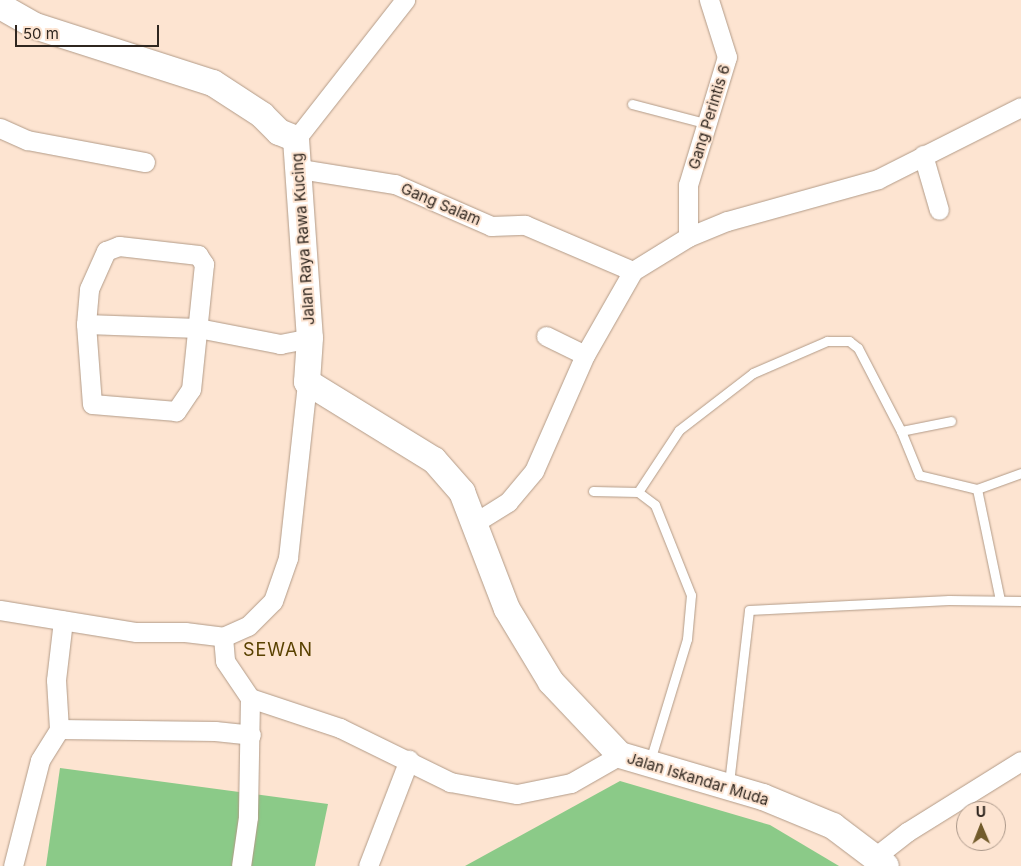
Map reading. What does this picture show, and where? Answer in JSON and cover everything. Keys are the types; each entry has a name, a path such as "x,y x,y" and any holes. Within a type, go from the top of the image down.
{"street":[{"path":"296,139 406,0"},
{"name":"Gang Perintis 6","path":"688,237 688,185 705,123 724,76 727,57 710,0"},
{"name":"Jalan Raya Rawa Kucing","path":"0,6 35,26 213,83 262,115 279,132 296,139 300,169 310,338 307,382"},
{"path":"0,610 136,632 185,632 223,637 248,626 272,601 288,558 307,382 434,460 462,492 476,522 508,502 534,471 585,355 634,270 688,237 727,221 878,180 923,155 1021,107"},
{"path":"0,128 27,140 145,162"},
{"path":"923,155 939,210"},
{"name":"Gang Salam","path":"300,169 395,184 491,226 525,224 634,270"},
{"path":"119,246 198,255 204,264 205,274 198,328 191,389 176,411 92,404 86,324 89,289 106,251 119,246"},
{"path":"86,324 198,328 280,344 310,338"},
{"path":"546,336 585,355"},
{"name":"Jalan Iskandar Muda","path":"476,522 508,609 551,682 620,755 729,787 833,826 881,862"},
{"path":"13,866 40,760 59,729 56,680 63,620"},
{"path":"223,637 225,661 250,698 251,735 248,817 241,866"},
{"path":"250,698 340,728 450,782 517,794 571,784 620,755"},
{"path":"59,729 215,731 251,735"},
{"path":"368,866 408,760"},
{"path":"881,862 907,832 1021,761"}],"lane":[{"path":"632,104 705,123"},
{"path":"638,492 679,430 753,373 827,340 849,341 858,348 901,431 919,475 977,489 1021,473"},
{"path":"901,431 951,421"},
{"path":"977,489 1000,600"},
{"path":"593,491 638,492 655,505 690,595 686,639 649,764"},
{"path":"729,787 749,610 1000,600 1021,601"}],"green space":[{"path":"60,768 328,804 315,866 46,866"},
{"path":"620,781 770,825 839,866 465,866"}],"district":[{"name":"SEWAN","path":"278,650"}]}
